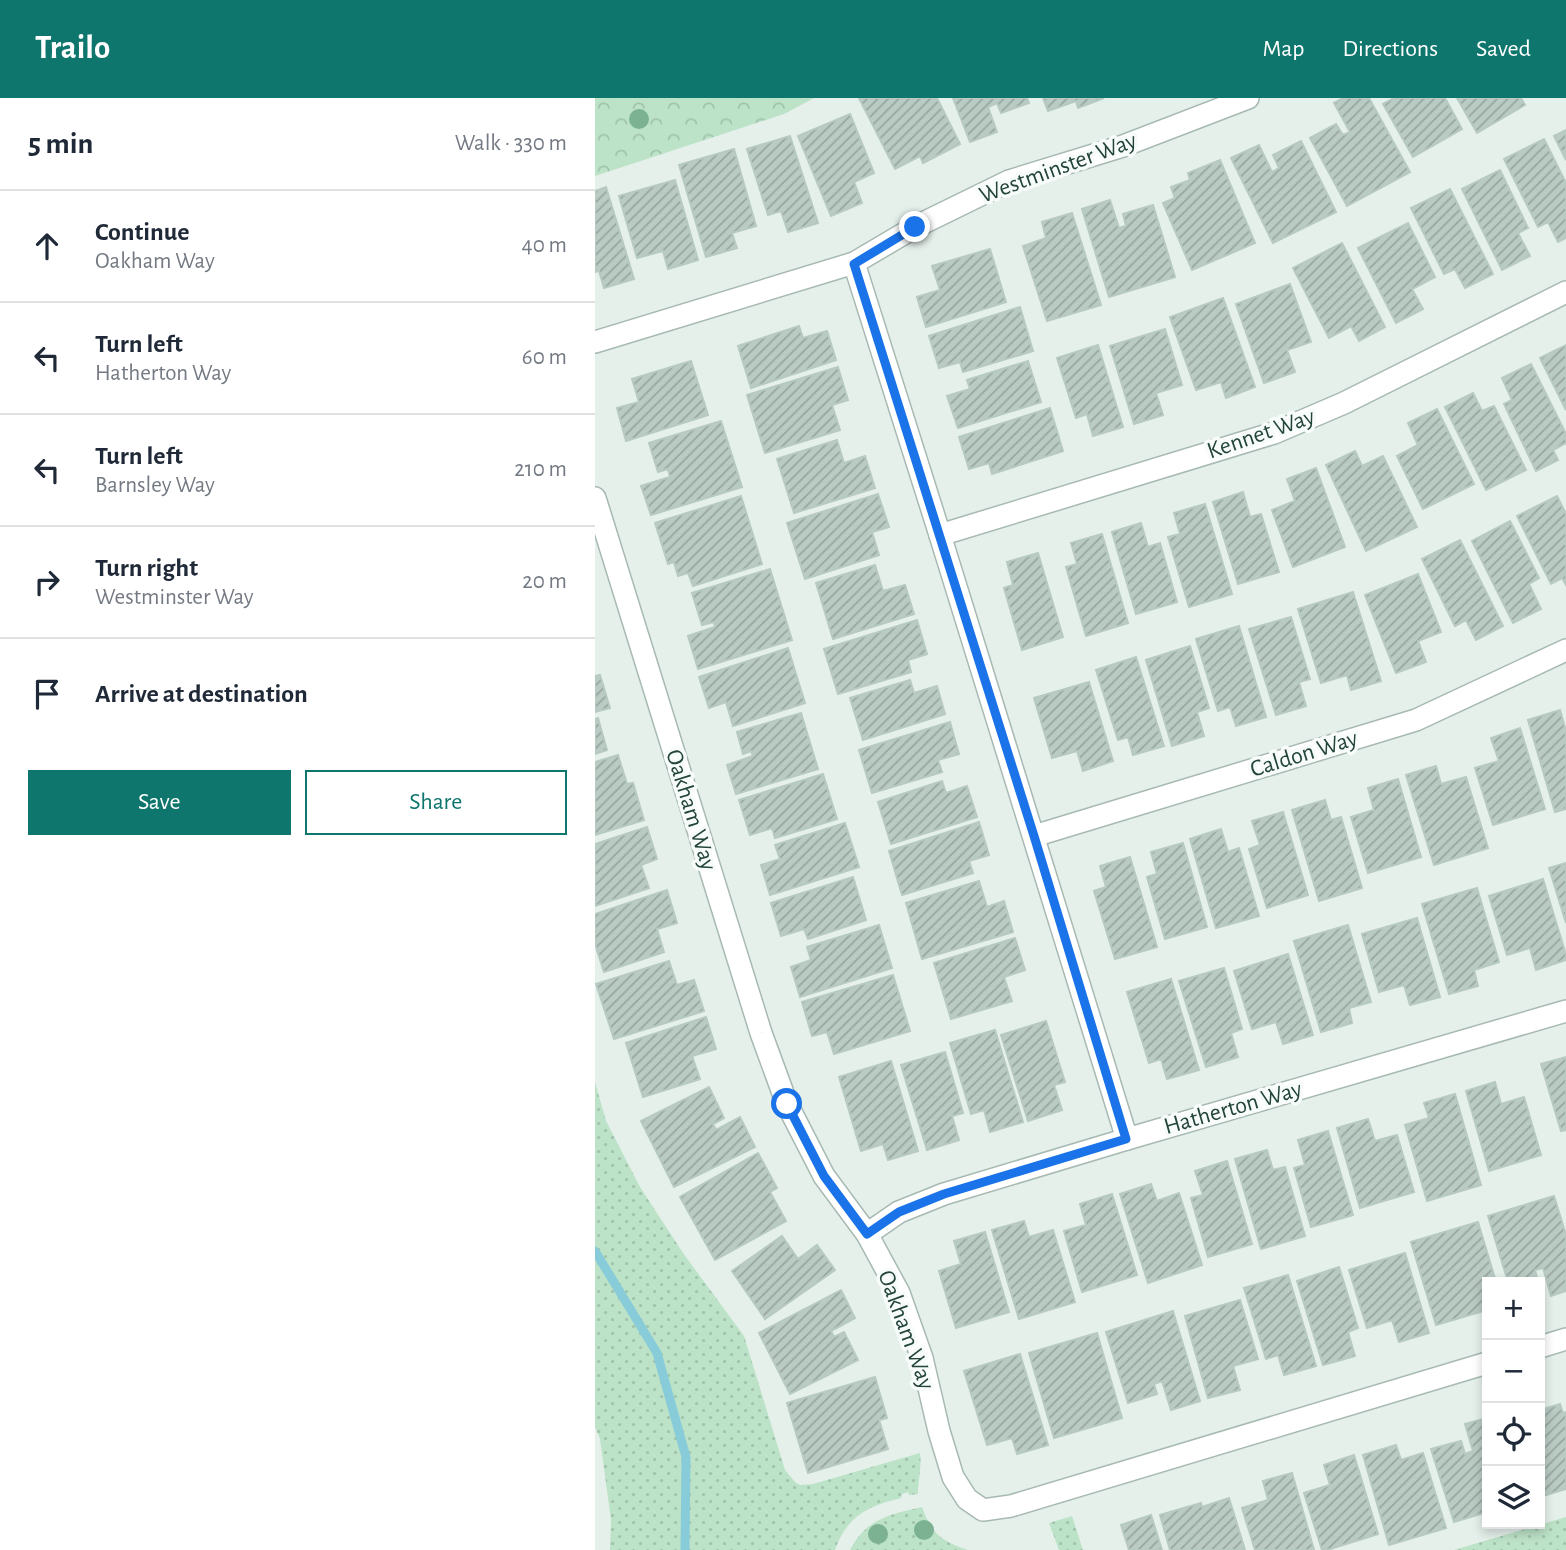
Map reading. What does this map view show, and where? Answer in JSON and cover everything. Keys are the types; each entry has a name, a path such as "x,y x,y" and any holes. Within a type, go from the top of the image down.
{"street":[{"name":"Westminster Way","path":"595,342 854,264 915,227 1009,181 1123,146 1248,98"},
{"path":"854,264 1126,1139"},
{"name":"Kennet Way","path":"940,535 1274,433 1344,403 1566,292"},
{"name":"Oakham Way","path":"595,498 761,1033 787,1104 824,1176 867,1234 899,1293 922,1358 939,1432 953,1477 967,1499 982,1510 1011,1506 1482,1365"},
{"name":"Caldon Way","path":"1034,836 1416,720 1566,650"},
{"name":"Hatherton Way","path":"867,1234 899,1212 944,1194 1566,1011"},
{"path":"1545,1345 1566,1339"}],"green space":[{"path":"595,98 814,98 784,114 595,176"},
{"path":"595,1082 606,1121 640,1187 683,1253 744,1336 785,1470 795,1482 800,1485 813,1484 920,1453 918,1494 902,1494 901,1498 860,1514 846,1529 835,1550 610,1550 611,1520 600,1439 595,1427"},
{"path":"922,1507 929,1524 944,1540 968,1550 850,1550 863,1531 871,1525 899,1512"},
{"path":"1072,1516 1083,1550 1059,1550 1049,1523"},
{"path":"1566,1517 1566,1550 1454,1550 1525,1529 1545,1529 1545,1523"}],"building":[{"path":"859,98 937,98 960,144 923,163 920,156 895,169"},
{"path":"953,98 1027,98 1029,103 1001,113 997,103 988,107 997,132 970,142"},
{"path":"1043,98 1104,98 1078,108 1076,101 1048,111"},
{"path":"1343,98 1369,98 1410,172 1347,206 1310,138 1336,124 1343,135 1350,132 1334,103"},
{"path":"1394,98 1445,98 1462,129 1413,157 1383,104"},
{"path":"1457,98 1521,98 1525,105 1477,133"},
{"path":"850,114 874,173 854,182 862,203 831,216 798,136"},
{"path":"1566,130 1566,160 1554,136"},
{"path":"790,136 818,223 788,232 781,211 768,215 747,149"},
{"path":"1544,139 1566,183 1566,238 1558,242 1548,222 1538,227 1504,159"},
{"path":"1301,141 1336,212 1273,243 1231,158 1259,145 1272,172 1279,168 1273,155"},
{"path":"734,149 756,226 732,233 737,248 706,257 679,165"},
{"path":"1220,160 1255,243 1192,270 1163,203 1175,198 1171,187 1190,180 1188,173"},
{"path":"1500,170 1528,228 1518,233 1530,256 1502,270 1462,189"},
{"path":"675,180 698,260 668,269 663,251 637,258 619,196"},
{"path":"606,187 634,279 604,288 599,271 595,272 595,191"},
{"path":"1450,189 1493,274 1465,288 1455,269 1444,274 1411,208"},
{"path":"1110,200 1119,228 1126,226 1123,214 1153,205 1175,277 1109,297 1082,209"},
{"path":"1072,213 1101,305 1047,321 1023,246 1046,238 1042,222"},
{"path":"1408,223 1435,277 1412,289 1423,309 1396,323 1358,248"},
{"path":"1342,243 1385,327 1359,341 1351,326 1329,338 1293,268"},
{"path":"990,249 1006,302 926,327 917,297 940,290 932,266"},
{"path":"1290,284 1311,342 1287,350 1295,372 1264,383 1236,304"},
{"path":"1223,298 1255,387 1226,398 1221,382 1196,390 1170,317"},
{"path":"1020,307 1033,351 963,372 960,362 939,368 929,336"},
{"path":"799,326 803,338 827,331 836,360 751,388 738,346"},
{"path":"1165,329 1182,385 1156,393 1163,415 1134,424 1110,346"},
{"path":"1098,345 1123,427 1093,436 1087,414 1076,418 1057,358"},
{"path":"1566,345 1566,410 1540,358"},
{"path":"691,361 708,415 626,441 617,408 639,402 632,379"},
{"path":"1028,361 1041,402 958,428 947,396 970,389 967,380"},
{"path":"1531,364 1566,434 1566,443 1553,450 1558,460 1536,471 1504,404 1512,400 1502,378"},
{"path":"838,367 848,400 832,405 840,430 765,453 747,395"},
{"path":"1473,393 1482,411 1494,406 1526,470 1486,490 1445,407"},
{"path":"1050,408 1063,451 992,474 989,463 969,469 959,437"},
{"path":"1437,409 1474,484 1423,509 1397,456 1418,445 1408,423"},
{"path":"721,421 742,487 651,515 641,486 670,477 668,469 658,472 649,443"},
{"path":"837,440 844,463 865,456 875,488 794,513 777,459"},
{"path":"1355,451 1362,466 1383,456 1417,527 1366,551 1326,465"},
{"path":"1316,468 1345,547 1293,567 1272,510 1295,501 1287,479"},
{"path":"1243,492 1250,517 1261,514 1279,572 1238,584 1213,502"},
{"path":"878,494 889,527 872,532 879,555 805,579 787,523"},
{"path":"741,496 762,564 693,586 688,573 678,576 674,562 668,564 655,523"},
{"path":"1557,496 1566,514 1566,585 1562,578 1551,584 1517,516"},
{"path":"1205,504 1232,594 1189,607 1168,537 1180,534 1174,513"},
{"path":"1510,521 1539,578 1529,584 1541,609 1513,623 1472,541"},
{"path":"1141,523 1148,547 1160,543 1177,602 1136,614 1112,532"},
{"path":"1102,534 1128,623 1086,636 1066,567 1077,564 1071,543"},
{"path":"1460,540 1503,626 1476,640 1466,620 1455,626 1422,559"},
{"path":"1038,553 1063,637 1022,650 1004,588 1013,585 1007,562"},
{"path":"875,565 883,591 905,585 914,614 833,639 816,583"},
{"path":"770,569 792,640 698,669 688,636 715,627 714,622 702,625 692,593"},
{"path":"1418,574 1441,632 1418,641 1426,662 1396,673 1365,595"},
{"path":"1353,592 1381,681 1351,690 1347,675 1321,683 1298,609"},
{"path":"1291,617 1310,679 1299,682 1306,706 1276,715 1249,629"},
{"path":"917,620 927,654 908,660 911,672 838,694 824,649"},
{"path":"1239,626 1266,717 1236,726 1230,707 1218,711 1196,639"},
{"path":"1190,646 1209,708 1197,712 1204,736 1172,746 1146,660"},
{"path":"788,648 805,703 733,726 726,702 709,708 699,677"},
{"path":"1136,657 1164,746 1133,755 1128,737 1118,740 1096,670"},
{"path":"600,675 610,708 595,712 595,676"},
{"path":"910,680 914,693 937,686 945,714 863,740 850,698"},
{"path":"1089,682 1113,761 1083,771 1077,751 1052,758 1034,698"},
{"path":"1560,710 1566,731 1566,809 1555,812 1528,720"},
{"path":"801,713 818,769 736,794 727,765 753,756 751,751 743,754 737,732"},
{"path":"598,718 607,750 595,754 595,719"},
{"path":"950,722 959,754 938,760 942,772 872,793 859,750"},
{"path":"1520,728 1545,809 1493,825 1475,768 1499,761 1491,738"},
{"path":"618,755 627,784 633,783 644,820 595,835 595,762"},
{"path":"1436,766 1441,784 1466,777 1488,848 1434,865 1406,775"},
{"path":"823,774 837,819 775,838 772,828 750,835 739,800"},
{"path":"1398,779 1421,857 1368,873 1351,817 1374,810 1368,788"},
{"path":"942,781 946,793 967,786 977,817 891,844 878,802"},
{"path":"1325,800 1331,820 1341,817 1362,888 1319,901 1292,810"},
{"path":"1283,812 1308,895 1267,908 1249,849 1260,845 1252,821"},
{"path":"979,822 989,855 969,861 973,873 902,895 889,851"},
{"path":"845,823 859,867 770,895 761,865 780,859 775,845"},
{"path":"647,827 657,859 641,865 649,888 595,906 595,844"},
{"path":"1221,829 1228,852 1239,848 1259,916 1216,928 1190,839"},
{"path":"1183,843 1207,927 1165,939 1147,877 1157,874 1151,852"},
{"path":"1130,857 1157,947 1115,959 1094,891 1106,887 1100,866"},
{"path":"1566,863 1566,923 1549,868"},
{"path":"853,877 866,920 808,939 804,929 781,936 771,903"},
{"path":"1543,879 1566,960 1536,970 1530,948 1507,955 1489,896"},
{"path":"979,881 987,907 1004,901 1013,932 922,959 906,903"},
{"path":"1477,888 1499,962 1474,970 1478,986 1449,994 1422,904"},
{"path":"667,890 677,923 657,929 664,952 604,972 595,944 595,914"},
{"path":"1417,918 1440,997 1410,1005 1404,985 1379,992 1362,934"},
{"path":"879,925 892,968 800,997 791,967 811,960 807,947"},
{"path":"1348,925 1371,1002 1349,1008 1352,1023 1321,1032 1294,941"},
{"path":"1015,938 1025,970 1004,977 1012,1001 951,1019 934,963"},
{"path":"1288,954 1313,1035 1283,1044 1276,1022 1252,1029 1234,971"},
{"path":"669,961 677,985 694,980 704,1011 614,1039 596,984"},
{"path":"1224,968 1242,1029 1231,1033 1238,1057 1206,1067 1179,981"},
{"path":"893,975 910,1031 834,1054 827,1032 812,1036 802,1002"},
{"path":"1171,979 1199,1070 1167,1079 1161,1059 1149,1063 1127,992"},
{"path":"706,1017 716,1049 692,1056 700,1079 643,1097 626,1043"},
{"path":"1046,1021 1065,1082 1054,1085 1062,1110 1028,1121 1001,1035"},
{"path":"995,1030 1023,1122 990,1132 984,1110 971,1114 950,1043"},
{"path":"945,1052 963,1113 952,1116 959,1140 927,1150 901,1065"},
{"path":"1566,1057 1566,1130 1561,1131 1541,1064"},
{"path":"891,1061 918,1151 888,1160 883,1144 861,1151 839,1077"},
{"path":"1495,1082 1501,1104 1524,1097 1541,1155 1489,1171 1466,1091"},
{"path":"709,1087 724,1118 713,1124 716,1130 740,1117 755,1147 674,1187 641,1121"},
{"path":"1455,1094 1481,1185 1427,1201 1405,1125 1429,1118 1424,1103"},
{"path":"1368,1119 1375,1141 1397,1135 1414,1192 1360,1208 1337,1128"},
{"path":"1328,1131 1353,1215 1311,1227 1294,1168 1305,1165 1298,1140"},
{"path":"1267,1150 1273,1170 1285,1167 1305,1236 1261,1249 1235,1159"},
{"path":"758,1153 777,1188 770,1192 786,1221 715,1260 680,1197"},
{"path":"1227,1161 1252,1244 1208,1257 1191,1198 1203,1195 1195,1171"},
{"path":"1151,1184 1157,1201 1179,1193 1202,1265 1148,1283 1120,1194"},
{"path":"1112,1194 1137,1275 1082,1292 1064,1231 1086,1225 1080,1204"},
{"path":"1554,1196 1566,1235 1566,1291 1551,1296 1543,1268 1535,1270 1537,1277 1506,1277 1488,1216"},
{"path":"1024,1221 1029,1237 1053,1230 1075,1302 1019,1319 992,1230"},
{"path":"1478,1222 1494,1277 1482,1277 1482,1311 1436,1325 1411,1242"},
{"path":"985,1232 1009,1312 956,1328 939,1271 961,1264 954,1241"},
{"path":"782,1236 798,1259 817,1245 835,1270 765,1319 732,1271"},
{"path":"1405,1253 1429,1333 1399,1342 1392,1320 1367,1328 1349,1270"},
{"path":"1339,1267 1358,1328 1348,1332 1355,1356 1323,1365 1297,1281"},
{"path":"1288,1275 1316,1366 1284,1375 1278,1355 1266,1359 1244,1288"},
{"path":"841,1290 855,1318 831,1331 834,1337 844,1332 858,1360 790,1394 759,1333"},
{"path":"1240,1300 1258,1359 1233,1366 1240,1390 1208,1398 1185,1316"},
{"path":"1173,1311 1200,1401 1171,1410 1162,1381 1154,1384 1157,1394 1128,1403 1106,1332"},
{"path":"1097,1333 1122,1418 1054,1438 1029,1353"},
{"path":"1020,1354 1048,1445 1017,1454 1012,1438 987,1445 964,1371"},
{"path":"875,1377 887,1418 879,1420 888,1449 808,1473 787,1403"},
{"path":"1560,1404 1563,1413 1566,1412 1566,1489 1545,1495 1545,1409"},
{"path":"1482,1419 1482,1514 1454,1522 1431,1449 1461,1441 1465,1454 1473,1451 1465,1424"},
{"path":"1396,1445 1401,1460 1423,1453 1446,1528 1389,1545 1363,1455"},
{"path":"1354,1455 1378,1534 1322,1550 1304,1493 1330,1485 1324,1465"},
{"path":"1292,1473 1314,1550 1255,1550 1242,1508 1268,1500 1263,1481"},
{"path":"1229,1498 1245,1550 1170,1550 1160,1515 1201,1503 1202,1507"},
{"path":"1151,1515 1162,1550 1129,1550 1121,1525"}],"waterway":[{"path":"595,1251 657,1353 686,1457 685,1550"}],"route":[{"path":"787,1104 824,1176 867,1234 899,1212 944,1194 1126,1139 854,264 915,227"}]}
